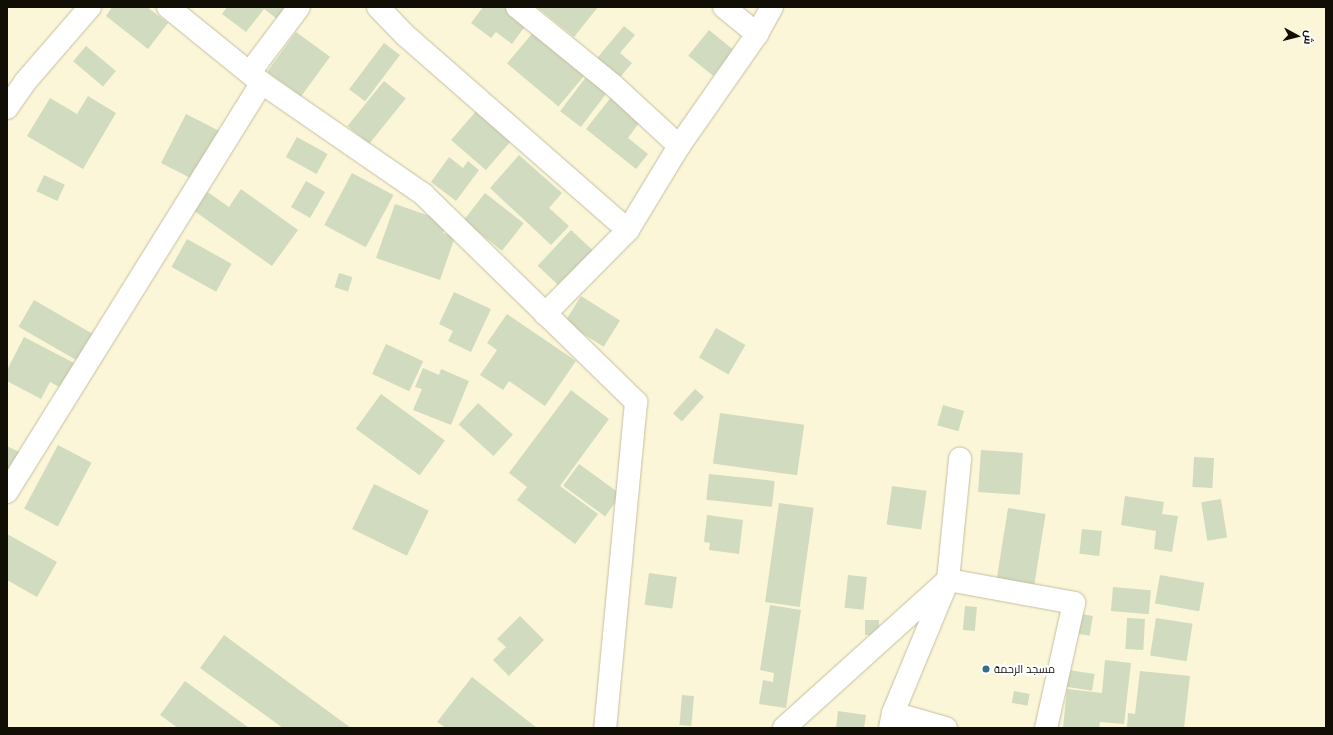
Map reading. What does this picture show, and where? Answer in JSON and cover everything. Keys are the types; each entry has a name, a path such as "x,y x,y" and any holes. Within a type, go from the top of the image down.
{"street":[{"path":"7,108 25,82 90,7"},
{"path":"168,7 256,77 423,194 636,402 605,728"},
{"path":"7,492 299,7"},
{"path":"378,7 405,35 628,230"},
{"path":"517,7 613,85 679,146"},
{"path":"724,7 757,34"},
{"path":"545,314 628,230 679,146 757,34 772,7"},
{"path":"946,728 891,721 948,580 960,459"},
{"path":"784,728 948,580"},
{"path":"948,580 1074,603 1046,728"}],"building":[{"path":"112,7 147,7 168,23 148,49 106,16"},
{"path":"227,7 292,7 281,22 264,9 246,32 222,14"},
{"path":"483,7 511,7 529,21 512,44 496,32 491,38 471,23"},
{"path":"537,7 598,7 574,37"},
{"path":"624,26 635,35 620,53 632,63 616,82 593,63"},
{"path":"536,29 587,72 558,107 507,63"},
{"path":"709,30 734,50 713,76 688,56"},
{"path":"296,32 330,57 301,96 267,72"},
{"path":"384,43 400,55 365,101 349,89"},
{"path":"86,46 116,71 103,86 73,61"},
{"path":"586,77 607,93 581,127 560,111"},
{"path":"384,81 406,99 369,144 347,126"},
{"path":"88,96 116,113 83,169 27,136 50,98 77,114"},
{"path":"612,96 641,120 628,138 648,154 636,169 586,129"},
{"path":"478,109 513,139 486,170 451,140"},
{"path":"186,114 220,131 195,180 161,163"},
{"path":"297,137 328,154 316,174 286,157"},
{"path":"519,155 562,193 549,208 569,226 551,245 490,188"},
{"path":"449,157 463,168 468,161 479,170 456,201 431,182"},
{"path":"352,173 393,195 366,247 324,225"},
{"path":"44,175 65,185 57,201 36,191"},
{"path":"306,181 325,192 310,218 291,207"},
{"path":"241,189 298,230 272,266 193,210 206,191 229,207"},
{"path":"485,193 524,223 502,251 463,221"},
{"path":"395,204 447,222 443,233 455,237 440,280 376,258"},
{"path":"571,230 595,253 562,288 538,266"},
{"path":"187,239 232,264 216,292 171,267"},
{"path":"339,273 352,277 348,291 335,287"},
{"path":"454,292 491,309 471,352 448,341 453,331 439,324"},
{"path":"581,296 620,320 604,347 565,322"},
{"path":"34,300 95,335 79,362 18,327"},
{"path":"507,314 576,361 545,406 509,381 503,390 480,375 497,350 487,343"},
{"path":"716,328 745,345 728,374 699,357"},
{"path":"24,337 76,364 63,389 50,382 41,399 7,381 7,370"},
{"path":"386,344 423,361 409,391 372,374"},
{"path":"423,368 439,375 441,369 469,381 451,425 413,410 422,389 415,387"},
{"path":"695,389 704,397 682,422 673,414"},
{"path":"571,390 609,419 560,486 598,514 575,544 517,500 527,487 509,473"},
{"path":"381,394 445,440 420,475 356,429"},
{"path":"478,403 513,434 494,456 459,425"},
{"path":"943,405 964,411 958,431 937,425"},
{"path":"720,413 804,425 797,475 713,464"},
{"path":"58,445 92,463 58,526 24,509"},
{"path":"7,446 19,452 7,478"},
{"path":"981,450 1023,453 1020,495 978,492"},
{"path":"1194,457 1214,458 1212,488 1192,487"},
{"path":"579,464 621,495 605,516 563,486"},
{"path":"709,474 775,481 772,507 706,500"},
{"path":"374,484 429,511 407,556 352,529"},
{"path":"892,486 927,491 921,529 887,525"},
{"path":"1125,496 1164,502 1162,514 1178,516 1172,552 1154,549 1156,531 1121,525"},
{"path":"1221,499 1227,538 1207,541 1201,502"},
{"path":"779,503 814,508 800,607 765,602"},
{"path":"1008,508 1046,514 1034,586 997,580"},
{"path":"707,515 743,520 739,554 709,550 710,543 704,542"},
{"path":"1082,529 1102,531 1099,556 1079,554"},
{"path":"7,534 57,562 37,597 7,580"},
{"path":"649,573 677,577 672,609 645,605"},
{"path":"848,575 867,577 863,610 845,608"},
{"path":"1160,575 1204,583 1199,611 1155,604"},
{"path":"1113,587 1151,590 1149,614 1111,611"},
{"path":"770,605 801,610 786,708 759,704 763,680 773,682 774,673 760,670"},
{"path":"965,606 977,607 975,631 963,630"},
{"path":"1081,614 1093,616 1090,636 1078,634"},
{"path":"520,616 544,640 509,676 493,660 506,647 497,639"},
{"path":"1127,618 1145,619 1143,650 1125,649"},
{"path":"1156,618 1193,624 1187,661 1150,656"},
{"path":"865,620 879,620 879,635 865,635"},
{"path":"224,635 351,728 283,728 200,668"},
{"path":"1105,660 1131,663 1124,724 1100,722 1099,728 1063,728 1067,689 1102,693"},
{"path":"1069,670 1095,674 1092,691 1066,687"},
{"path":"1140,671 1190,676 1184,728 1127,728 1128,713 1135,714"},
{"path":"472,677 537,728 446,728 437,722"},
{"path":"185,681 249,728 178,728 160,715"},
{"path":"1014,691 1030,694 1027,706 1012,703"},
{"path":"682,695 694,696 691,726 679,725"},
{"path":"838,711 866,715 864,728 836,728"}],"place":[{"name":"مسجد الرحمة","path":"986,669"}]}
